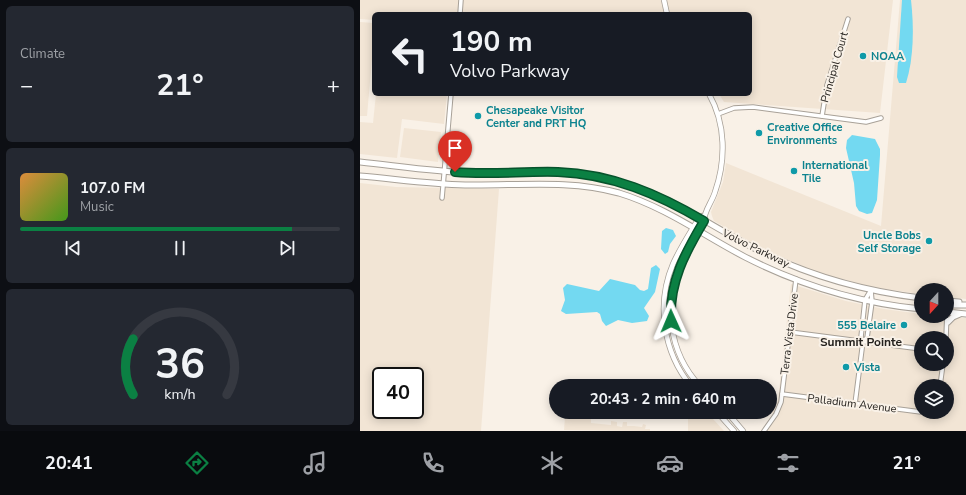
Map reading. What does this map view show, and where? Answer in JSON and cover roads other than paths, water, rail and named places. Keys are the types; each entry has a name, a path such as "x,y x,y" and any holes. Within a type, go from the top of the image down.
{"main road":[{"name":"Volvo Parkway","path":"360,162 474,173 558,172 600,177 627,184 653,194 702,218 754,248 787,264 825,278 871,290 914,297"},
{"name":"Volvo Parkway","path":"360,176 443,184 551,183 592,187 619,193 646,203 744,256 796,279 836,293 872,302 914,308"},
{"path":"954,302 966,304"},
{"path":"954,305 966,304"},
{"path":"954,313 964,314"},
{"path":"954,317 964,314"}],"street":[{"path":"460,12 461,0"},
{"path":"664,0 667,12"},
{"name":"Principal Court","path":"822,116 827,85 848,19"},
{"path":"442,198 451,96"},
{"path":"694,379 679,353 672,328 670,306 673,285 679,266 715,193 722,166 723,146 718,114 710,96"},
{"path":"718,114 734,108 753,107 866,122 881,118"},
{"path":"686,379 679,368 670,347 665,328 664,306 666,285 673,265 696,229"},
{"name":"Terra Vista Drive","path":"764,431 778,412 782,394 796,279"},
{"path":"855,404 863,341 861,337 866,300 871,290"},
{"path":"863,341 866,338 872,302 871,290"},
{"path":"790,332 914,348"},
{"name":"Palladium Avenue","path":"782,394 914,411"},
{"path":"732,419 743,431"},
{"path":"724,420 730,431"},
{"path":"724,420 734,431"}],"water":[{"path":"902,0 911,0 913,20 911,63 906,83 899,83 897,77"},
{"path":"852,135 875,139 880,149 877,200 872,213 867,214 859,211 856,206 854,183 846,148 847,140"},
{"path":"666,228 673,230 676,236 670,244 668,252 665,254 661,249 662,231"},
{"path":"656,265 660,269 655,292 644,308 649,316 647,321 632,323 618,320 606,326 602,321 600,314 597,312 566,314 561,311 565,300 563,288 567,284 599,291 610,279 635,285 640,290 644,291 648,289 651,268"}],"place":[{"name":"NOAA","path":"863,56"},
{"name":"Chesapeake Visitor Center and PRT HQ","path":"478,116"},
{"name":"Creative Office Environments","path":"759,133"},
{"name":"International Tile","path":"794,171"},
{"name":"Uncle Bobs Self Storage","path":"929,241"},
{"name":"555 Belaire","path":"904,325"},
{"name":"Vista","path":"846,367"}],"district":[{"name":"Summit Pointe","path":"861,342"}]}
